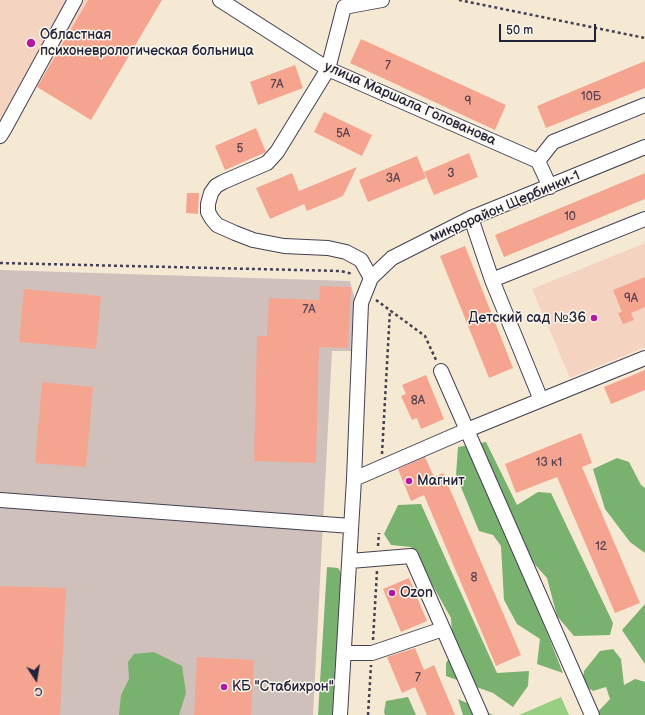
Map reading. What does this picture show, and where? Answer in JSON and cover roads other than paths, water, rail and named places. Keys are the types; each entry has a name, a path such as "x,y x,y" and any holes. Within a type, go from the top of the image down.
{"street":[{"path":"0,136 6,128 75,0"},
{"path":"340,715 352,526 361,302 371,278 361,260 346,252 328,248 284,246 253,240 235,233 212,220 208,212 208,204 211,193 216,186 263,165 273,158 328,69 342,3 382,0"},
{"name":"улица Маршала Голованова","path":"227,2 328,69 538,161"},
{"path":"550,186 538,161 553,142 645,105"},
{"name":"микрорайон Щербинки-1","path":"371,278 392,258 470,218 645,147"},
{"path":"470,218 492,280 541,400"},
{"path":"492,280 645,219"},
{"path":"354,479 467,430 645,358"},
{"path":"442,372 592,715"},
{"path":"0,500 352,526"},
{"path":"350,561 411,556 482,715"},
{"path":"344,653 372,653 443,629"}],"place":[{"name":"Областная психоневрологическая больница","path":"31,43"},
{"name":"Детский сад №36","path":"594,318"},
{"name":"Магнит","path":"409,481"},
{"name":"Ozon","path":"392,593"},
{"name":"КБ \"Стабихрон\"","path":"224,687"}]}
